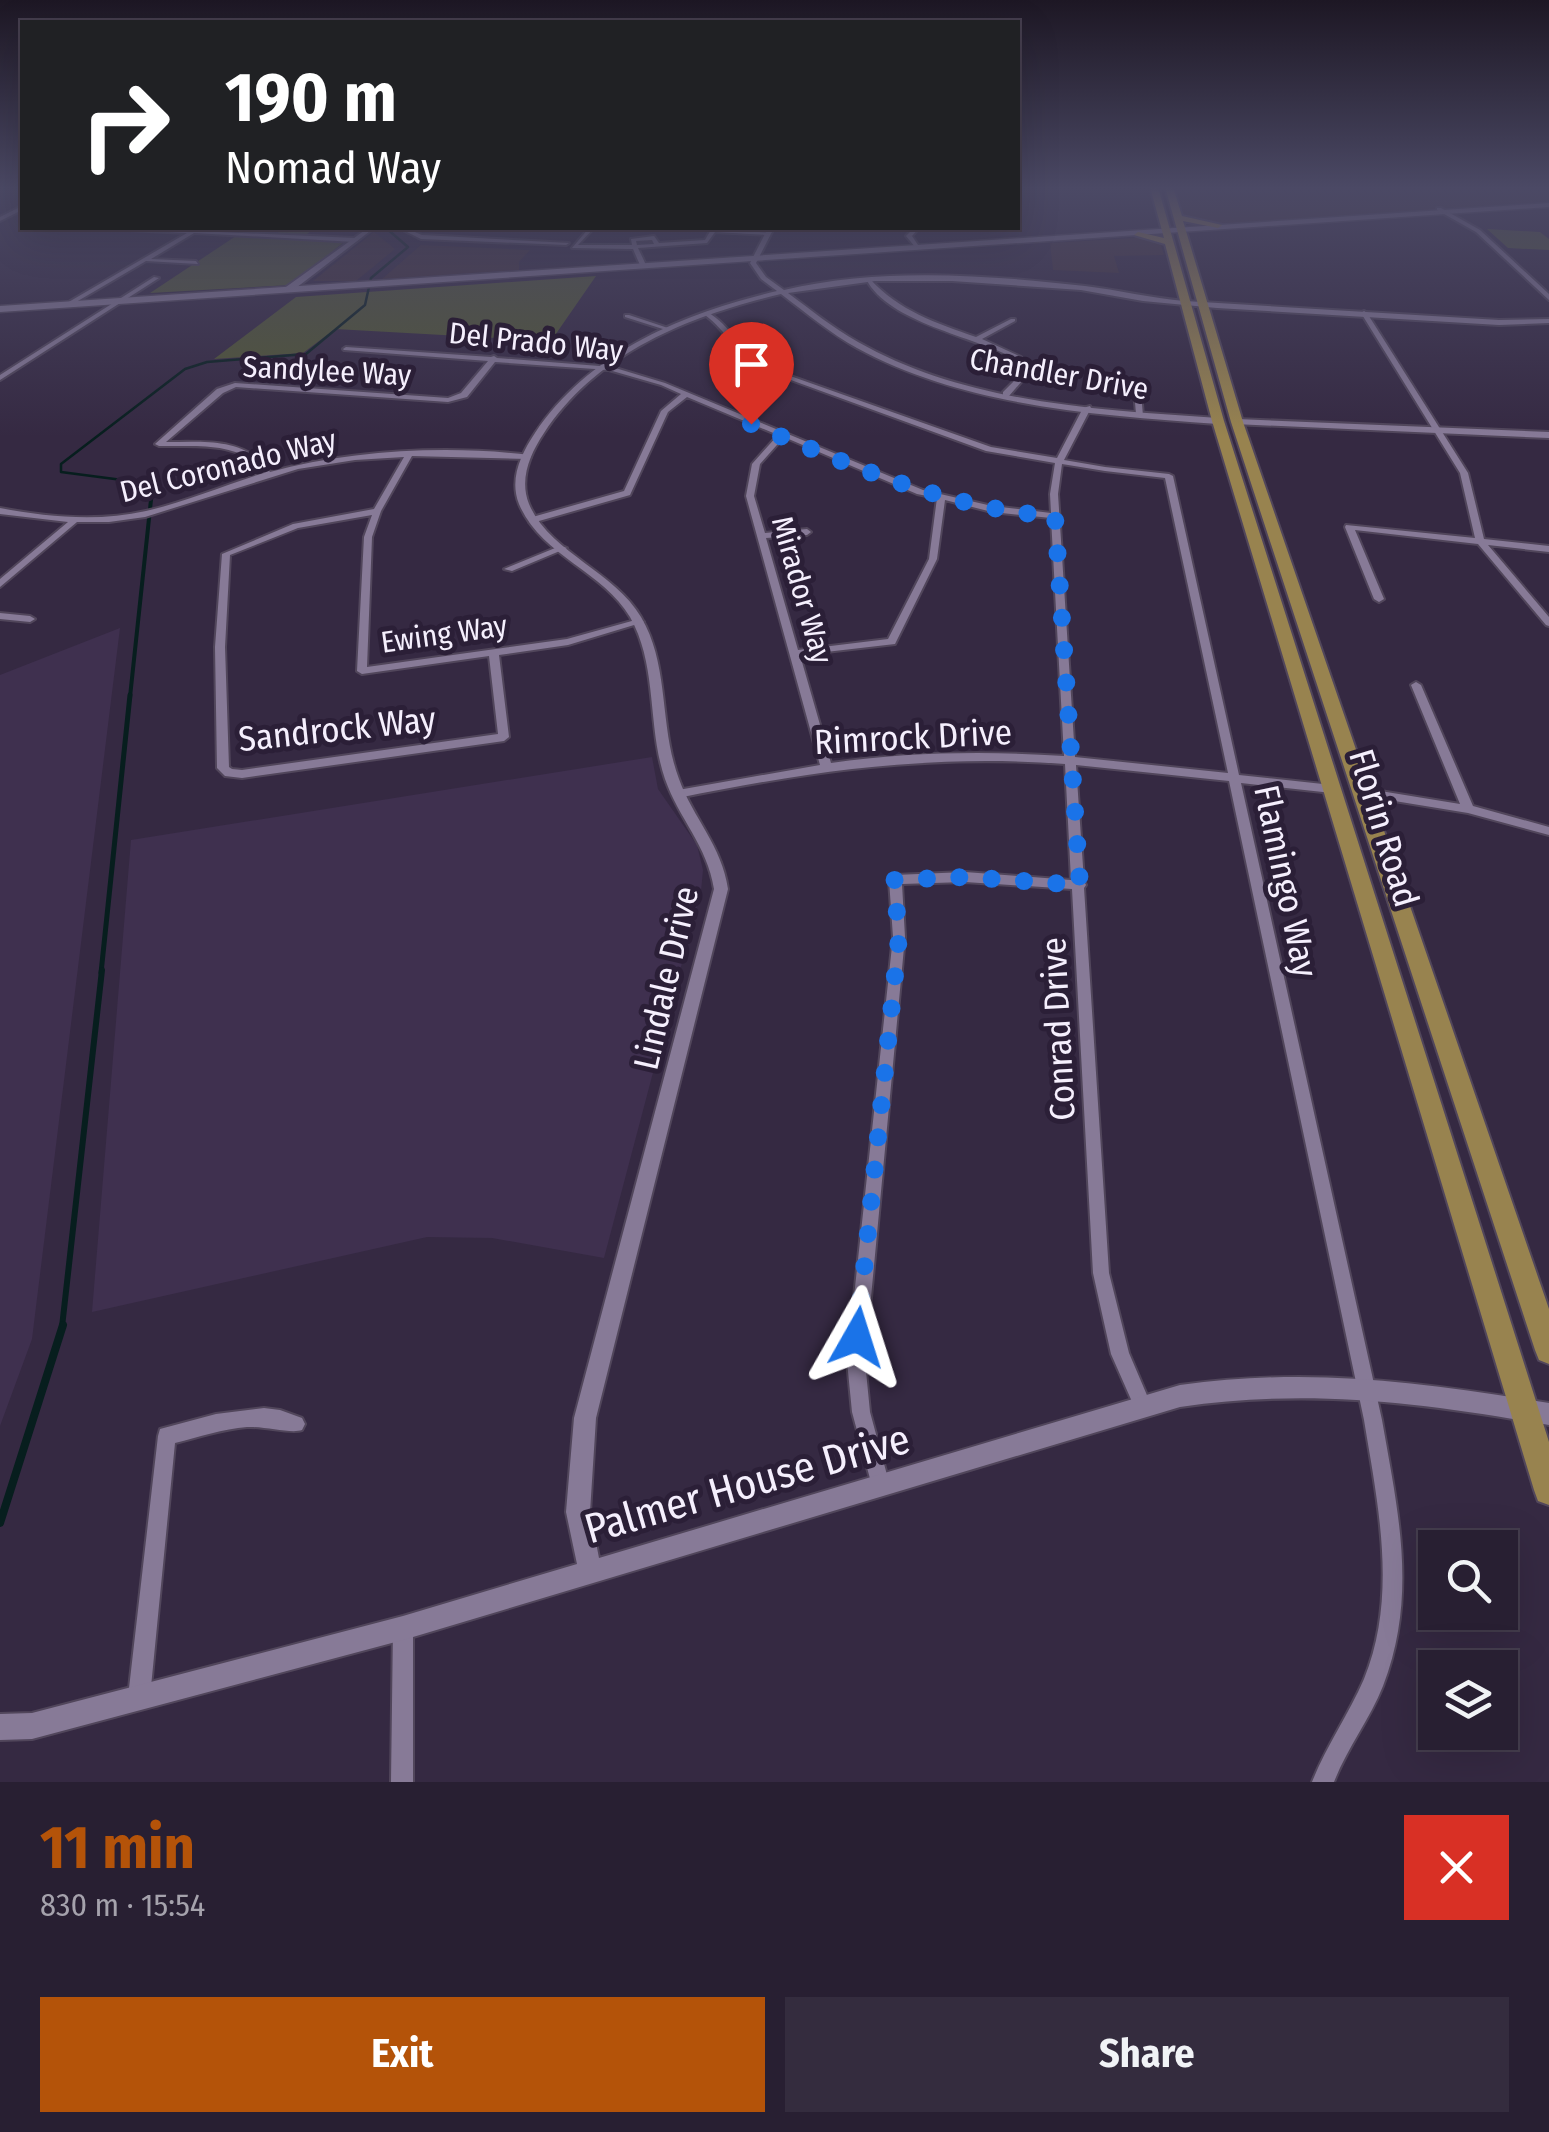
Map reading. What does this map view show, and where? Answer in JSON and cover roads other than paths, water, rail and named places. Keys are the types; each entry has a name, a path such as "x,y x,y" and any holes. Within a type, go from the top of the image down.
{"main road":[{"path":"0,309 581,270"},
{"name":"Florin Road","path":"1177,270 1185,302 1372,819 1549,1350"},
{"name":"Florin Road","path":"1194,270 1228,421 1324,761 1537,1412 1549,1490"},
{"path":"1324,761 1362,792"},
{"path":"1332,788 1372,819"}],"street":[{"path":"69,304 127,270"},
{"path":"289,290 315,270"},
{"name":"Chandler Drive","path":"758,270 763,278 870,352 950,380 1006,394 1087,408 1228,421 1340,429 1436,428 1549,435"},
{"path":"1519,270 1549,298"},
{"path":"0,378 156,278 119,275"},
{"path":"868,280 874,290 925,320 1008,351 1025,365 1020,382 1006,394"},
{"path":"686,394 665,411 626,493 532,520 520,490 527,457 563,403 601,366 668,328 785,294 868,280 1078,287 1203,304 1549,321"},
{"path":"1364,313 1468,480 1480,541 1548,619"},
{"name":"Flamingo Way","path":"707,314 726,326 738,351 760,366 968,443 1169,476 1364,1386 1392,1538 1393,1600 1389,1630 1372,1688 1342,1736 1323,1782"},
{"path":"627,316 668,328"},
{"path":"975,340 1014,320"},
{"name":"Del Prado Way","path":"346,349 601,366 686,394 890,482 992,509 1055,516"},
{"name":"Sandylee Way","path":"268,474 255,458 236,449 159,444 220,391 235,386 448,400 464,395 494,358"},
{"path":"1137,392 1140,414"},
{"name":"Conrad Drive","path":"1087,408 1060,461 1055,516 1102,1273 1120,1354 1143,1407"},
{"name":"Mirador Way","path":"781,436 756,464 750,485 760,536 826,765"},
{"name":"Del Coronado Way","path":"0,511 76,519 130,516 268,474 338,460 410,453 527,457"},
{"name":"Ewing Way","path":"410,453 377,511 367,551 362,671 581,640 639,622"},
{"path":"794,653 892,642 933,559 941,498"},
{"name":"Sandrock Way","path":"377,511 296,526 226,554 220,647 223,768 242,774 504,737 494,653"},
{"path":"0,584 76,519"},
{"name":"Lindale Drive","path":"532,520 612,588 639,622 651,658 666,757 678,794 713,849 720,875 720,903 585,1418 578,1512 590,1571"},
{"path":"1379,599 1348,527 1549,550"},
{"path":"760,536 807,532"},
{"path":"509,569 563,548"},
{"path":"0,616 30,619"},
{"path":"1416,685 1468,809"},
{"name":"Rimrock Drive","path":"678,794 826,765 942,757 1070,760 1332,788"},
{"path":"1362,792 1468,809 1549,831"},
{"path":"881,1486 861,1412 856,1361 899,937 894,880 965,877 1080,885"},
{"name":"Palmer House Drive","path":"0,1727 32,1726 139,1700 403,1628 1143,1407 1223,1388 1286,1384 1364,1386 1537,1412"},
{"path":"139,1700 167,1436 252,1415 276,1416 296,1424"},
{"path":"402,1782 403,1628"}],"waterway":[{"path":"153,484 61,472 61,464 185,369 207,362 306,354 365,305 371,278 380,270"},
{"path":"130,697 153,484"},
{"path":"101,973 130,695"},
{"path":"62,1327 102,970"},
{"path":"0,1523 63,1325"}]}
